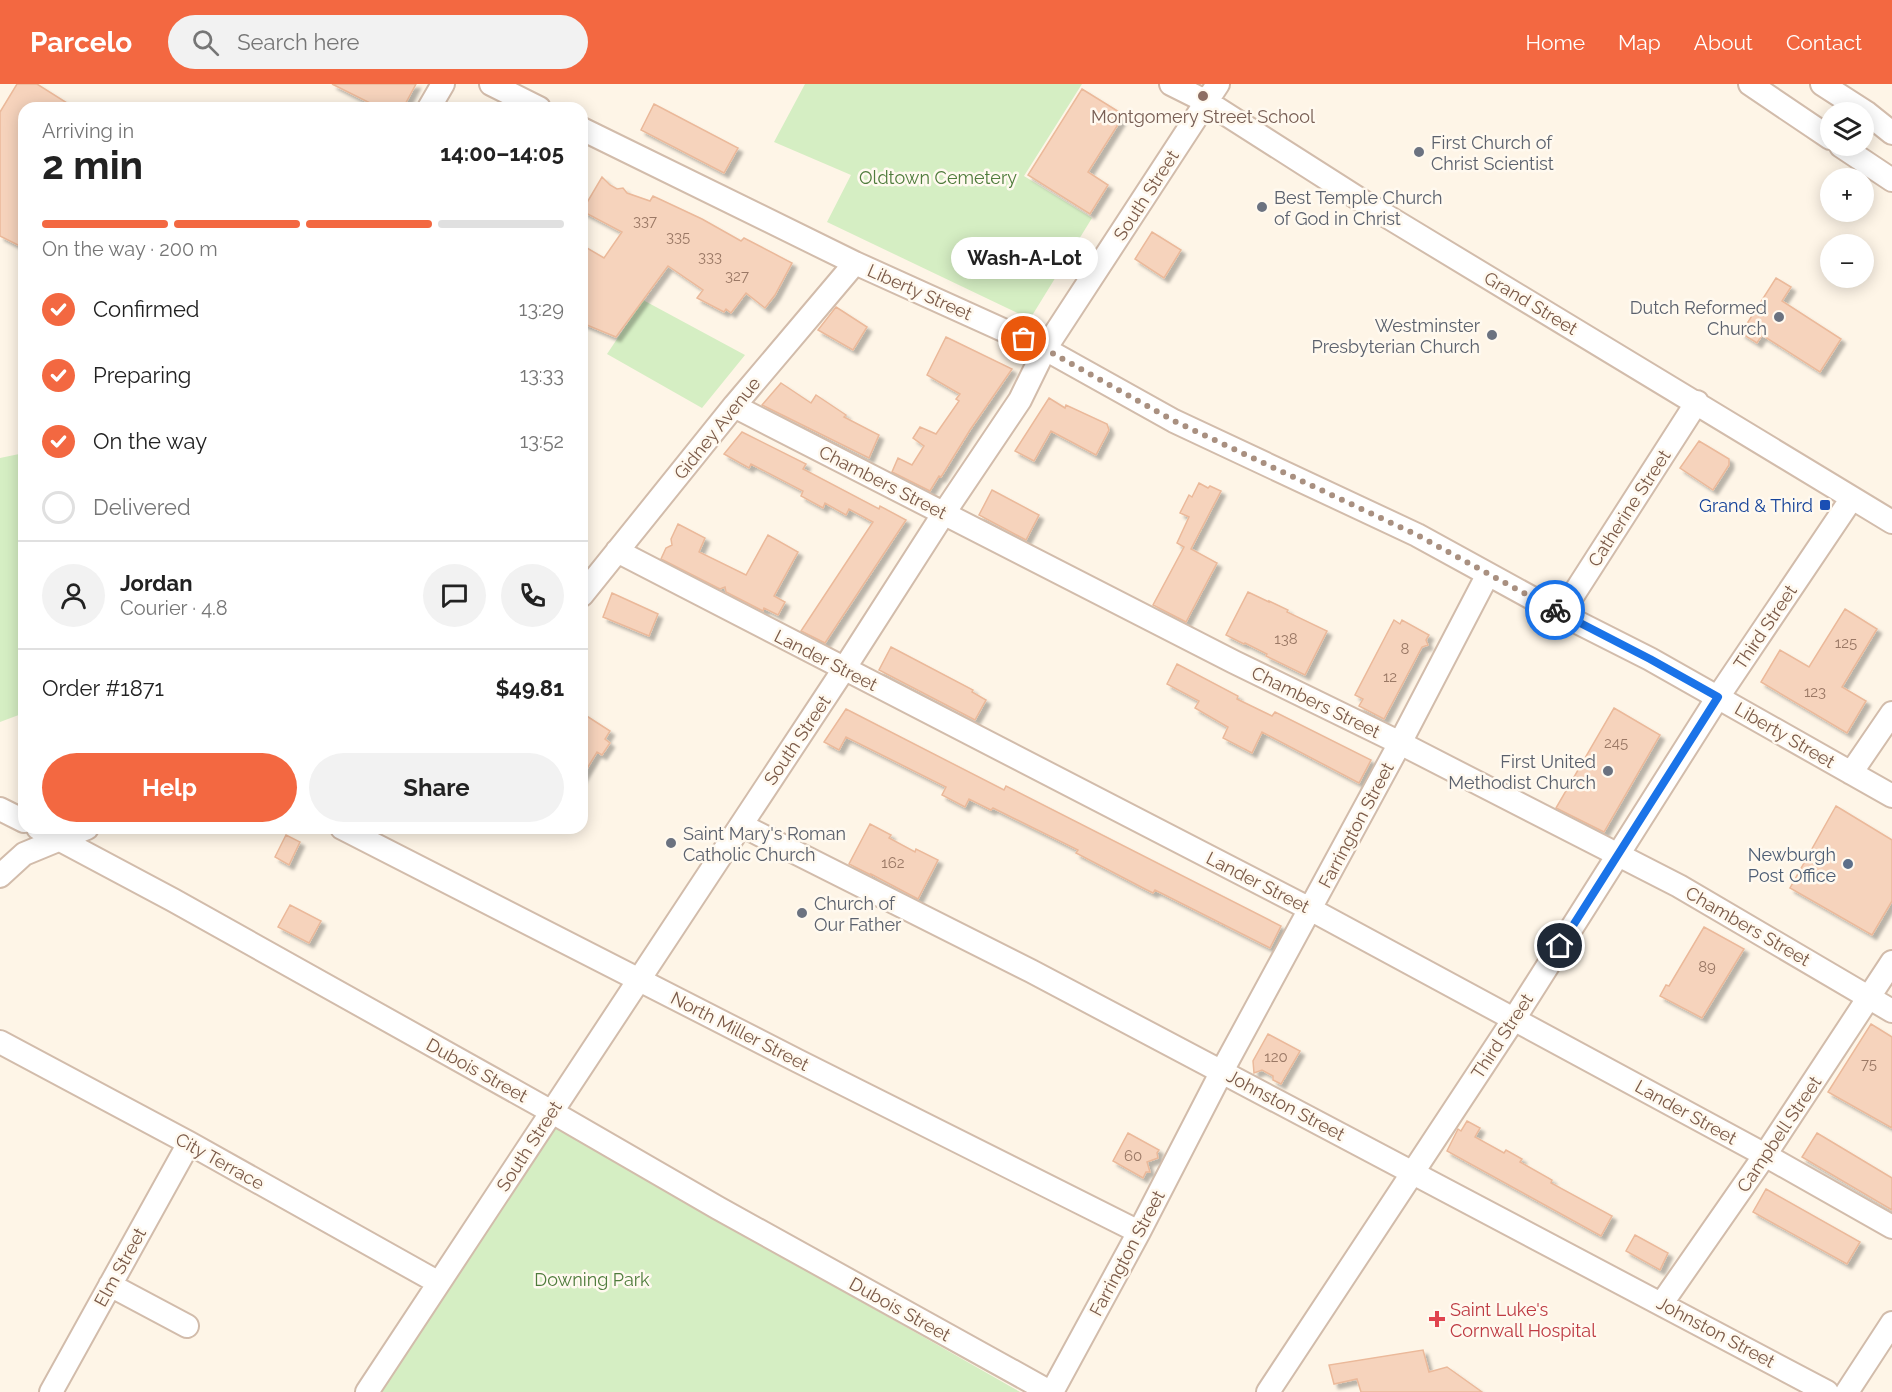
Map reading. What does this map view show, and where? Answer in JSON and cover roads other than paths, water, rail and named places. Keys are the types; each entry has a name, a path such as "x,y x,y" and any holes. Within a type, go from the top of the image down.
{"street":[{"path":"432,102 443,84"},
{"path":"490,84 527,102"},
{"name":"Grand Street","path":"1171,84 1212,93 1370,206 1892,522"},
{"path":"1750,84 1820,131"},
{"path":"1822,84 1867,113 1892,133"},
{"name":"South Street","path":"367,1392 1020,400 1045,349 1212,93"},
{"name":"Liberty Street","path":"588,132 855,263 1045,349 1174,421 1417,535 1561,614 1650,659 1892,796"},
{"path":"1855,156 1892,180"},
{"name":"Gidney Avenue","path":"588,587 734,406 855,263"},
{"name":"Catherine Street","path":"1561,614 1697,402"},
{"name":"Chambers Street","path":"734,406 1234,662 1679,886 1892,1011"},
{"name":"Third Street","path":"1268,1392 1514,1019 1718,697 1852,498"},
{"name":"Lander Street","path":"616,551 1310,909 1765,1155 1892,1227"},
{"name":"Farrington Street","path":"1051,1392 1400,744 1488,574"},
{"path":"1851,773 1892,713"},
{"path":"0,809 18,818"},
{"name":"Johnston Street","path":"741,825 1222,1071 1827,1392"},
{"name":"Dubois Street","path":"51,834 1051,1392"},
{"path":"0,876 24,854 70,834"},
{"name":"North Miller Street","path":"354,834 1139,1232"},
{"name":"Campbell Street","path":"1662,1304 1765,1155 1892,962"},
{"name":"City Terrace","path":"0,1042 189,1143 439,1283"},
{"name":"Elm Street","path":"51,1392 189,1143"},
{"path":"110,1285 188,1326"},
{"path":"1847,1392 1892,1323"}],"place":[{"name":"Montgomery Street School","path":"1203,96"},
{"name":"First Church of Christ Scientist","path":"1419,152"},
{"name":"Best Temple Church of God in Christ","path":"1262,207"},
{"name":"Dutch Reformed Church","path":"1779,317"},
{"name":"Westminster Presbyterian Church","path":"1492,335"},
{"name":"Wash-A-Lot","path":"1024,339"},
{"name":"Grand & Third","path":"1825,505"},
{"name":"First United Methodist Church","path":"1608,771"},
{"name":"Saint Mary's Roman Catholic Church","path":"671,843"},
{"name":"Newburgh Post Office","path":"1848,864"},
{"name":"Church of Our Father","path":"802,913"},
{"name":"Saint Luke's Cornwall Hospital","path":"1437,1319"}],"park label":[{"name":"Oldtown Cemetery","path":"938,177"},
{"name":"Downing Park","path":"592,1279"}]}
